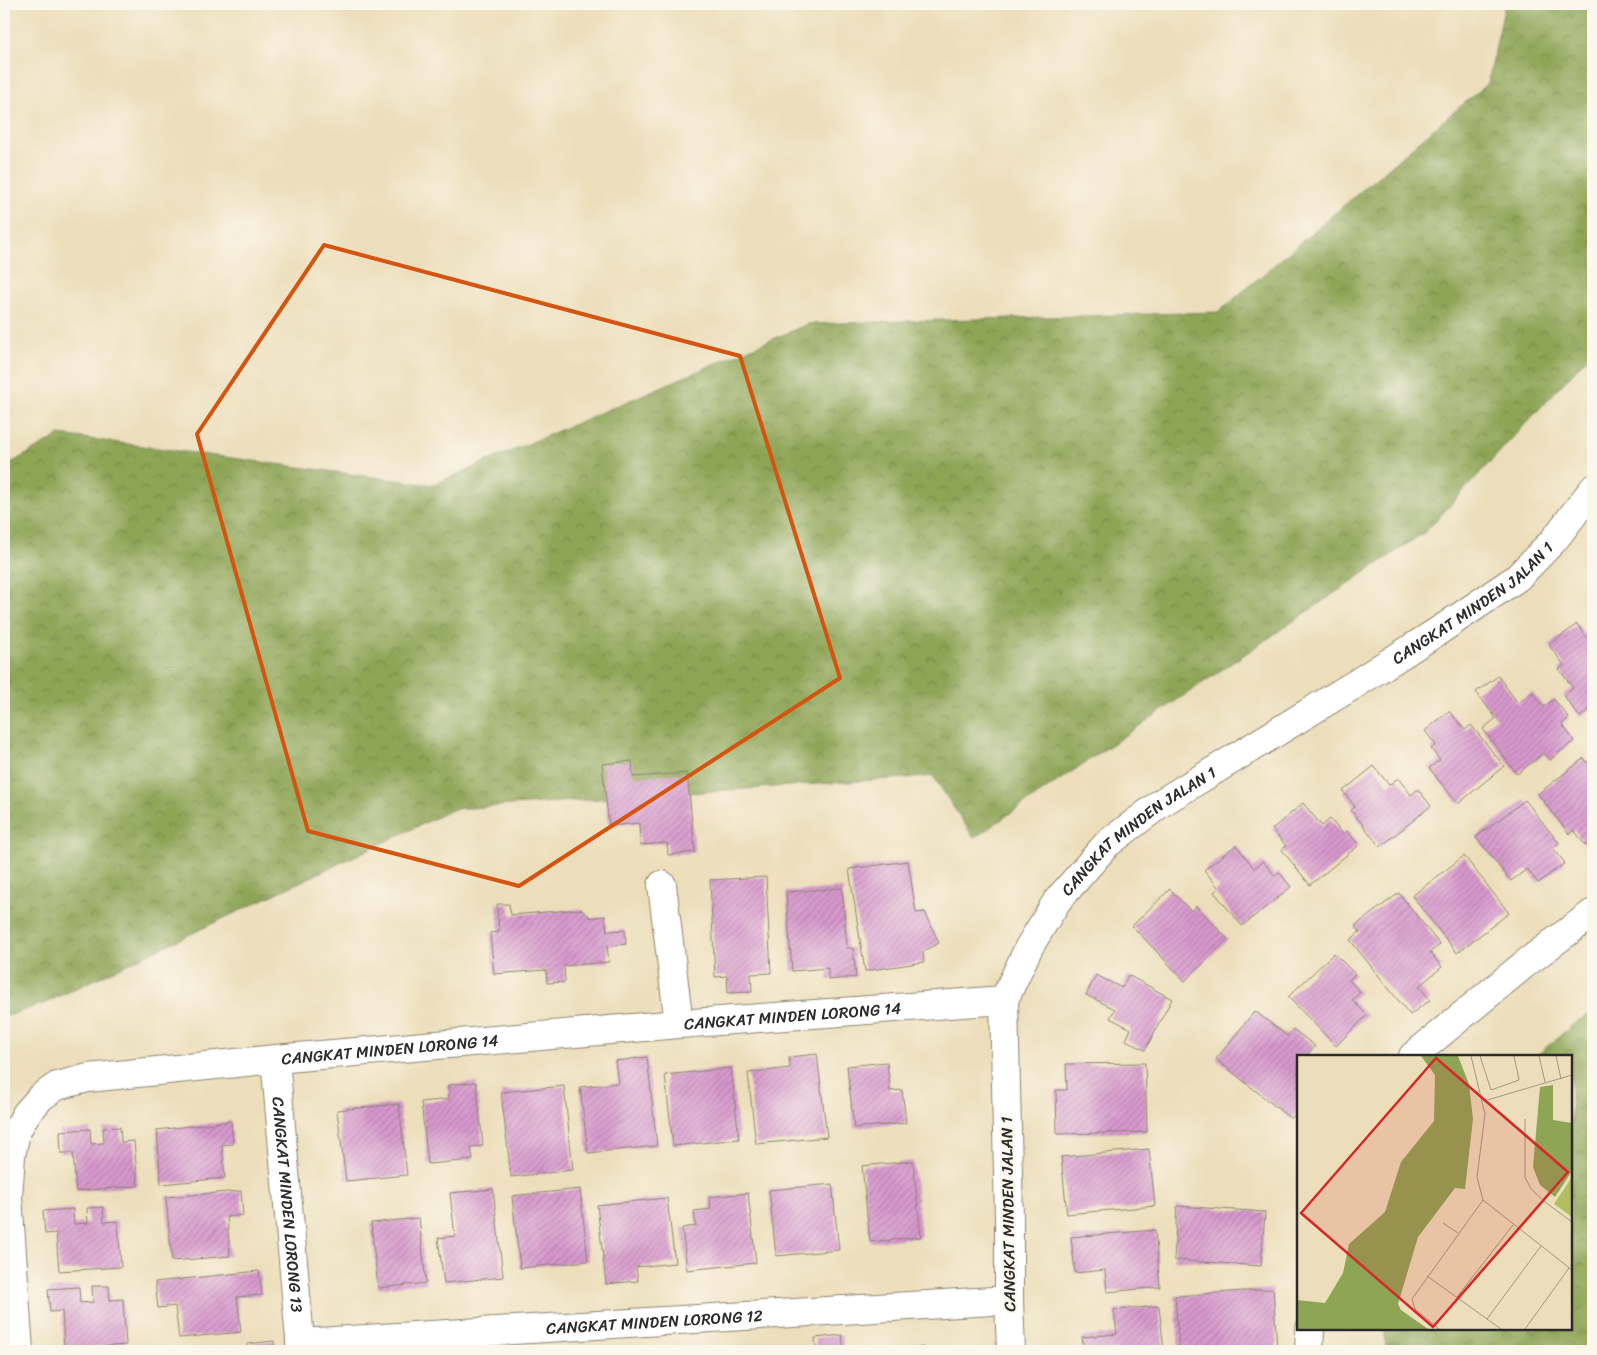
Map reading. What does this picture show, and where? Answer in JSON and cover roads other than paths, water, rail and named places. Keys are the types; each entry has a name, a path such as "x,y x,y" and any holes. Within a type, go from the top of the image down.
{"street":[{"name":"CANGKAT MINDEN JALAN 1","path":"1011,1351 1004,1000 1029,947 1057,901 1107,844 1161,803 1373,673 1517,578 1591,498"},
{"path":"662,885 679,1024"},
{"path":"1414,1055 1526,963 1593,913"},
{"name":"CANGKAT MINDEN LORONG 14","path":"19,1351 8,1197 11,1156 16,1132 26,1114 41,1097 57,1086 88,1078 275,1059 679,1024 1004,1000"},
{"name":"CANGKAT MINDEN LORONG 13","path":"275,1059 301,1347"},
{"name":"CANGKAT MINDEN LORONG 12","path":"301,1347 1009,1300"},
{"path":"1309,1351 1310,1330"}]}
